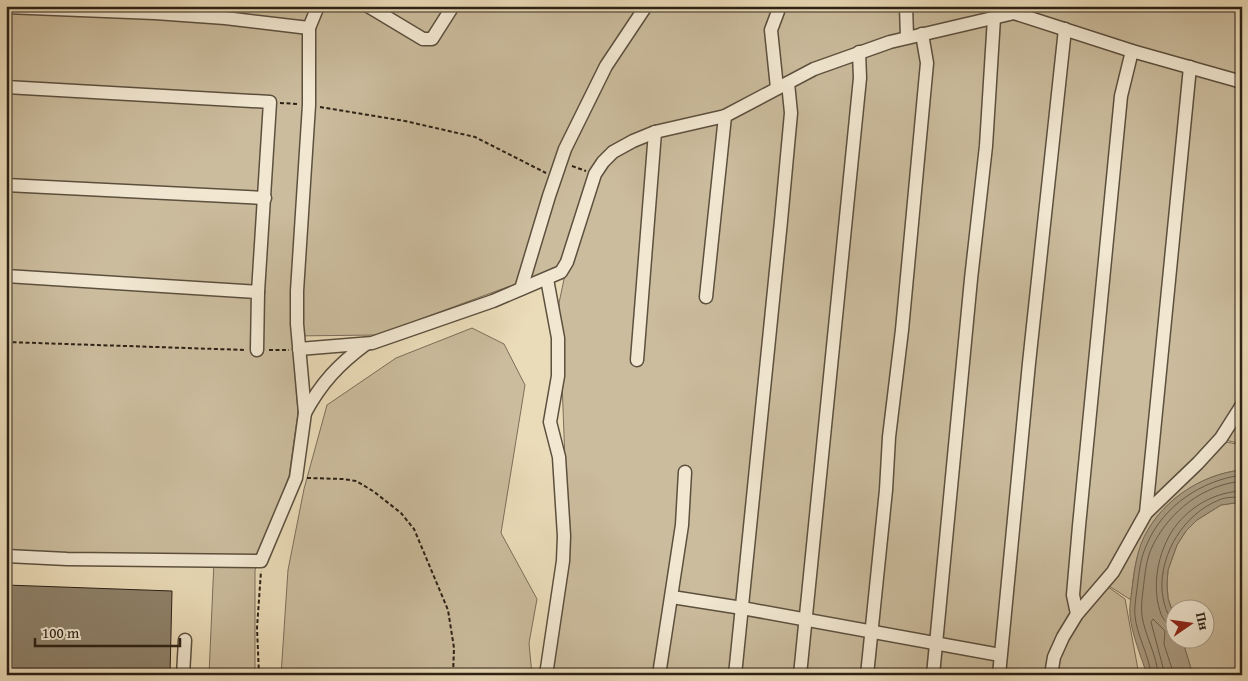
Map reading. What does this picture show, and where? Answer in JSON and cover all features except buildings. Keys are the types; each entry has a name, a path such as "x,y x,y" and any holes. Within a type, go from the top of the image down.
{"street":[{"path":"6,556 67,559 261,561 296,478 305,413 296,324 297,291 309,105 309,28 318,6"},
{"path":"368,6 423,39 432,39 453,6"},
{"path":"521,289 565,149 606,66 646,6"},
{"path":"735,675 791,113 782,85 771,30 780,6"},
{"path":"906,6 907,37"},
{"path":"6,7 156,10 309,28"},
{"path":"299,350 366,344 493,301 561,272 567,262 595,174 613,152 655,132 726,116 814,69 907,37 1014,13 1132,51 1242,82"},
{"path":"933,675 969,299 986,146 994,18"},
{"path":"999,675 1029,363 1065,28"},
{"path":"866,675 886,490 889,437 902,330 927,63 922,34"},
{"path":"1077,614 1074,595 1080,516 1121,96 1132,51"},
{"path":"800,675 860,78 859,52"},
{"path":"1146,513 1190,68"},
{"path":"6,87 270,102 258,292 257,350"},
{"path":"706,297 726,116"},
{"path":"637,360 655,132"},
{"path":"6,185 265,198"},
{"path":"6,276 258,292"},
{"path":"546,675 563,561 564,536 560,457 550,422 558,376 558,338 547,279"},
{"path":"305,413 326,380 349,357 366,344"},
{"path":"1051,675 1054,657 1063,637 1077,614 1113,572 1146,513 1221,438 1242,405"},
{"path":"659,675 682,525 685,472"},
{"path":"672,597 1000,655"},
{"path":"184,640 184,675"}],"path":[{"path":"270,102 309,105 405,121 475,137 546,174 559,168 574,165 595,174"},
{"path":"6,342 299,350"},
{"path":"296,478 356,481 373,491 401,513 414,529 448,610 454,648 453,675"},
{"path":"259,675 257,628 261,561"}],"shaded area":[{"path":"6,6 308,6 308,8 319,14 322,6 1242,6 1242,444 1217,438 1142,511 1100,581 1125,599 1139,675 551,675 568,540 559,303 567,265 377,335 292,336 298,412 289,476 255,570 255,675 209,675 214,561 6,551"},
{"path":"472,328 504,344 525,385 501,533 537,599 529,643 532,675 281,675 288,570 304,489 327,405 396,358"},
{"path":"1226,442 1242,445 1242,470 1226,473 1196,485 1182,493 1158,516 1149,529 1139,550 1131,600 1109,586 1149,515"},
{"path":"1242,502 1242,675 1193,675 1185,648 1216,648 1216,598 1168,598 1168,570 1177,545 1186,531 1197,520 1221,505"}],"water":[{"path":"1242,470 1242,502 1221,505 1197,520 1186,531 1177,545 1168,570 1166,648 1185,648 1193,675 1147,675 1135,638 1130,613 1134,571 1141,544 1148,529 1158,516 1182,493 1211,477"}]}
